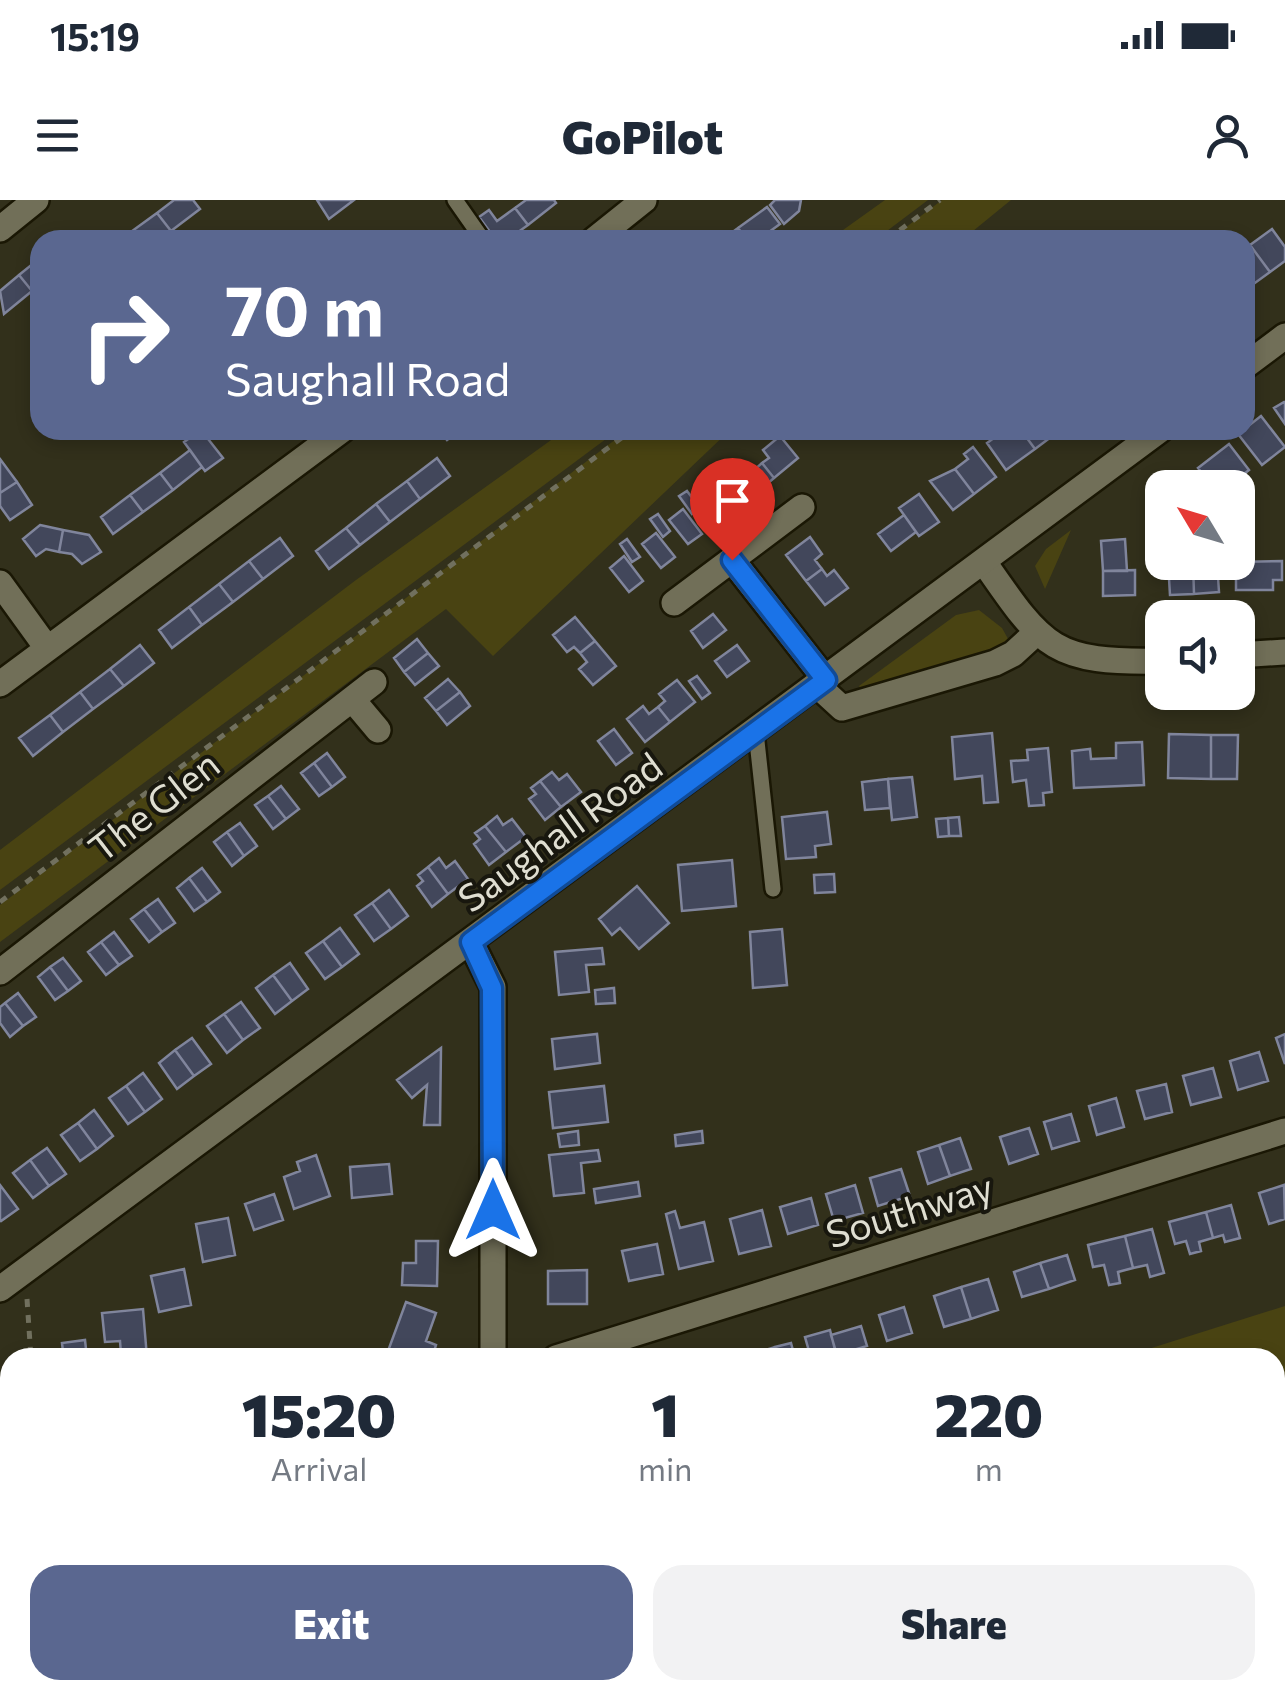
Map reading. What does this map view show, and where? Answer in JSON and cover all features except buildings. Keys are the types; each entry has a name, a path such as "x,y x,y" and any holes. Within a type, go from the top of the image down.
{"street":[{"path":"0,230 36,200"},
{"path":"606,230 644,200"},
{"path":"1255,358 1285,336"},
{"path":"0,684 328,440"},
{"name":"Saughall Road","path":"0,1289 1147,440"},
{"path":"674,604 802,507"},
{"path":"732,560 842,708 995,663 1013,654 1037,632"},
{"path":"984,562 1046,642 1089,660 1145,661"},
{"path":"0,583 47,648"},
{"path":"1255,654 1285,652"},
{"name":"The Glen","path":"0,972 374,682"},
{"path":"352,698 378,730"},
{"path":"471,942 492,988 493,1348"},
{"name":"Southway","path":"588,1348 1285,1132"}],"lane":[{"path":"455,200 476,230"},
{"path":"756,732 773,889"}],"path":[{"path":"900,230 940,200"},
{"path":"0,902 619,440"},
{"path":"25,1271 31,1348"}],"shaded area":[{"path":"885,200 928,200 888,230 843,230"},
{"path":"942,200 1011,200 974,230 902,230"},
{"path":"551,440 605,440 0,890 0,850 356,580"},
{"path":"615,440 720,440 493,656 446,609 0,942 0,905"},
{"path":"1071,530 1045,589 1035,566 1046,549"},
{"path":"979,610 1002,628 1012,646 863,691 859,686 956,615"},
{"path":"1285,1306 1285,1348 1152,1348"}],"route":[{"path":"493,1210 492,988 471,942 826,680 732,560"}]}
